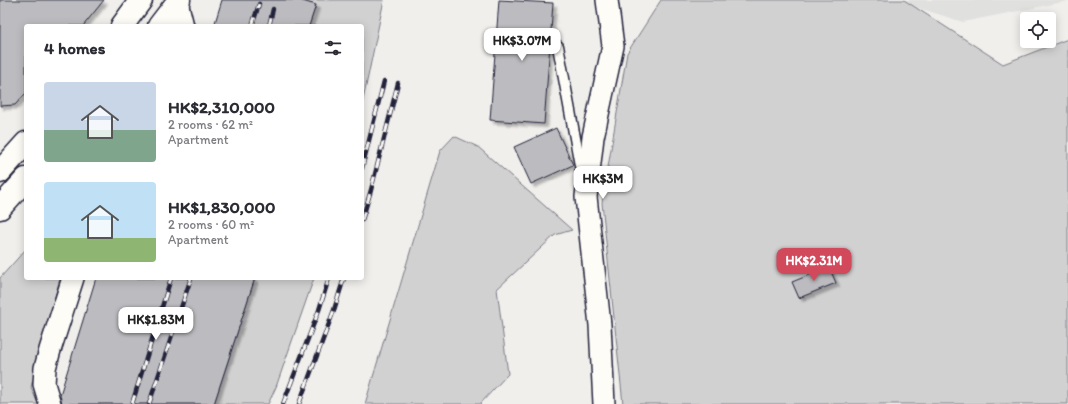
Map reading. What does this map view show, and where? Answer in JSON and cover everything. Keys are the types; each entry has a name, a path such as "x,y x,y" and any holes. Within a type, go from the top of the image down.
{"street":[{"path":"604,404 600,325 586,197 593,137 613,46 607,0"},
{"path":"161,24 178,1"},
{"path":"178,1 183,24"},
{"path":"9,164 24,145"},
{"path":"0,208 24,181"},
{"path":"50,404 44,384 45,368 72,280"}],"lane":[{"path":"558,46 586,204"}],"shaded area":[{"path":"299,0 384,0 364,95 364,24 310,24 316,5"},
{"path":"661,0 904,0 1003,64 1045,48 1056,48 1056,44 1068,39 1068,404 623,404 602,203 627,53"},
{"path":"893,0 1068,0 1068,1 963,22"},
{"path":"454,136 478,147 572,230 555,235 497,289 508,374 480,404 365,404 440,151"},
{"path":"24,251 24,280 59,280 31,387 38,404 0,404 0,278"},
{"path":"254,280 313,280 276,387 268,404 214,404"}],"building":[{"path":"0,0 104,0 85,24 24,24 24,95 15,105 0,106"},
{"path":"222,0 299,0 316,5 310,24 215,24"},
{"path":"499,0 553,3 544,124 490,120"},
{"path":"556,128 573,165 531,184 514,147"},
{"path":"829,267 836,283 799,298 792,282"},
{"path":"95,280 254,280 214,404 62,404 60,395"}],"railway":[{"path":"253,24 259,4"},
{"path":"269,24 273,9"},
{"path":"364,160 384,81"},
{"path":"364,213 398,83"},
{"path":"132,404 170,280"},
{"path":"149,404 190,280"},
{"path":"283,404 319,310 328,280"},
{"path":"299,404 334,310 343,280"}]}
